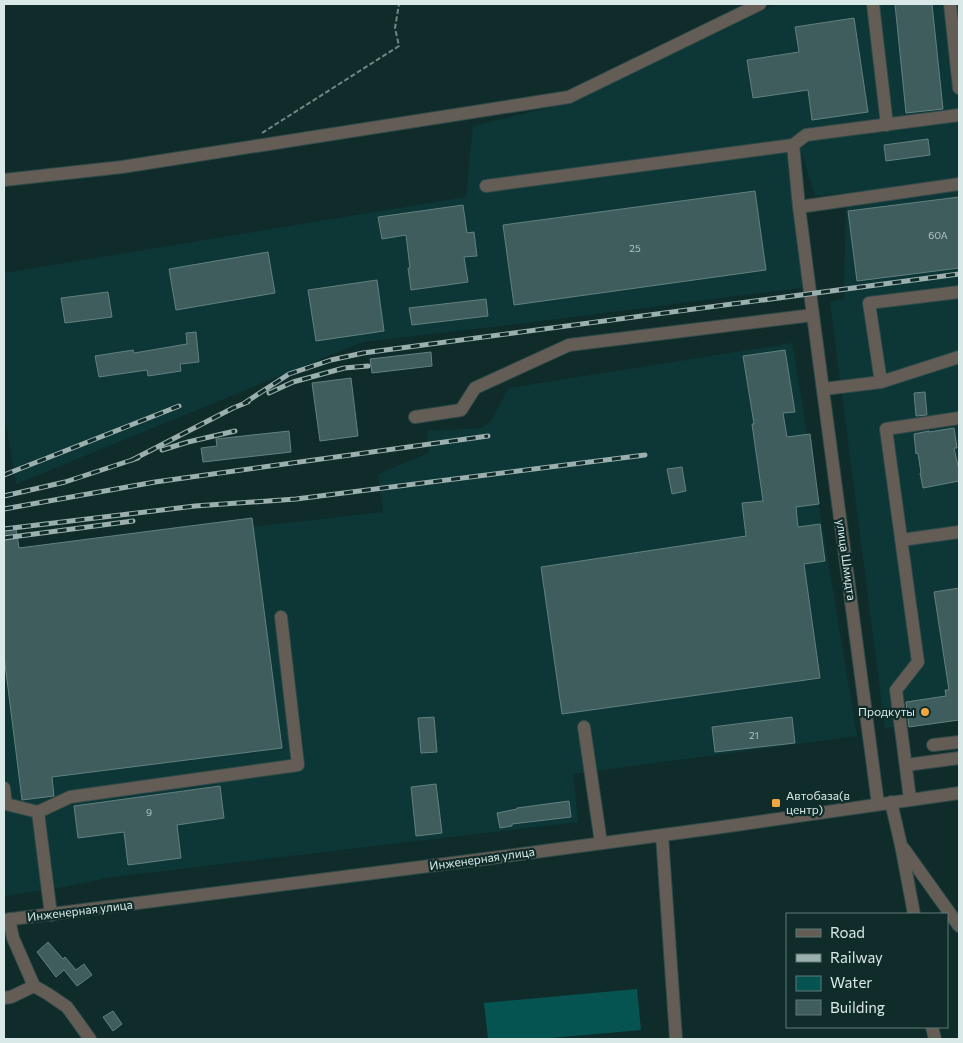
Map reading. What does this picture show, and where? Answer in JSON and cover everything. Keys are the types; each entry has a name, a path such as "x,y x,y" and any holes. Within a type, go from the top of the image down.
{"street":[{"path":"4,180 122,167 569,97 760,4"},
{"path":"873,4 887,125"},
{"path":"950,4 959,88"},
{"path":"486,186 793,145 806,135 959,115"},
{"name":"улица Шмидта","path":"793,145 813,315 884,803 901,845 914,913"},
{"path":"799,207 959,184"},
{"path":"881,382 869,303 959,292"},
{"path":"415,417 461,410 476,388 569,345 813,315"},
{"path":"824,390 881,382 959,357"},
{"path":"910,799 896,690 918,662 886,429 959,418"},
{"path":"901,540 959,532"},
{"path":"4,788 5,804 38,812 70,797 298,765 280,618"},
{"path":"584,727 601,843"},
{"path":"934,745 959,742"},
{"path":"906,765 959,758"},
{"name":"Инженерная улица","path":"7,919 51,915 662,835 959,793"},
{"path":"38,812 51,915"},
{"path":"662,835 676,1039"},
{"path":"901,845 959,926"},
{"path":"7,919 13,938 34,986 67,1008 90,1039"},
{"path":"4,998 11,997 34,986"}],"path":[{"path":"261,134 399,46 396,28 399,4"}],"shaded area":[{"path":"777,4 959,4 959,718 885,728 830,302 844,299 846,193 815,196 802,153 808,287 363,342 16,484 4,411 4,273 466,197 473,126 567,103"},
{"path":"792,343 857,736 573,774 578,822 112,877 64,887 4,896 4,555 383,512 378,474 429,453 427,431 482,428 490,422 509,388"}],"water":[{"path":"637,989 641,1030 540,1039 488,1039 484,1003"}],"building":[{"path":"895,4 932,4 943,109 906,113"},
{"path":"854,18 868,112 812,120 808,90 753,98 747,60 799,52 795,27"},
{"path":"928,139 930,155 886,161 884,145"},
{"path":"755,191 766,270 514,305 503,225"},
{"path":"959,197 959,268 857,281 848,211"},
{"path":"463,205 467,233 474,232 477,256 464,257 468,282 411,290 406,235 382,239 378,217"},
{"path":"268,252 275,293 176,310 169,269"},
{"path":"377,280 384,331 316,341 308,290"},
{"path":"108,292 112,317 65,323 61,298"},
{"path":"486,299 488,316 412,325 409,308"},
{"path":"196,332 199,362 180,364 181,371 148,376 147,370 99,377 95,356 133,350 134,353 187,344 186,333"},
{"path":"785,350 795,412 783,413 787,437 810,434 819,504 796,507 798,527 820,524 825,561 804,564 820,678 562,714 541,567 746,536 742,503 763,501 752,424 754,424 743,356"},
{"path":"431,352 432,366 372,373 370,359"},
{"path":"351,378 358,436 320,441 312,383"},
{"path":"925,392 927,415 916,416 914,393"},
{"path":"954,428 957,448 954,448 959,466 959,481 923,488 914,434"},
{"path":"289,431 291,452 203,462 201,448 217,446 216,439"},
{"path":"682,467 686,491 672,494 667,469"},
{"path":"252,518 282,748 52,777 54,796 22,800 4,656 4,529 16,528 19,548"},
{"path":"959,588 959,720 909,727 906,702 946,696 945,690 949,690 934,592"},
{"path":"434,717 437,752 421,753 418,718"},
{"path":"792,717 795,743 715,752 712,727"},
{"path":"436,784 442,833 416,836 411,787"},
{"path":"220,786 224,818 177,825 181,858 128,865 124,832 78,838 74,806"},
{"path":"569,801 571,817 512,824 512,826 500,828 497,813 517,808"},
{"path":"48,942 76,970 84,964 92,975 77,986 64,970 56,977 37,952"},
{"path":"113,1011 122,1024 113,1031 103,1017"}],"railway":[{"path":"243,404 289,374 331,360 363,353 959,274"},
{"path":"269,393 293,382 344,368 368,366"},
{"path":"132,460 248,402"},
{"path":"4,475 179,406"},
{"path":"162,450 235,431"},
{"path":"4,509 155,482 488,436"},
{"path":"4,529 195,506 296,499 645,455"},
{"path":"4,496 65,482 138,458"},
{"path":"4,538 133,521"}],"place":[{"name":"Продкуты","path":"925,712"},
{"name":"Автобаза(в центр)","path":"776,803"}]}
